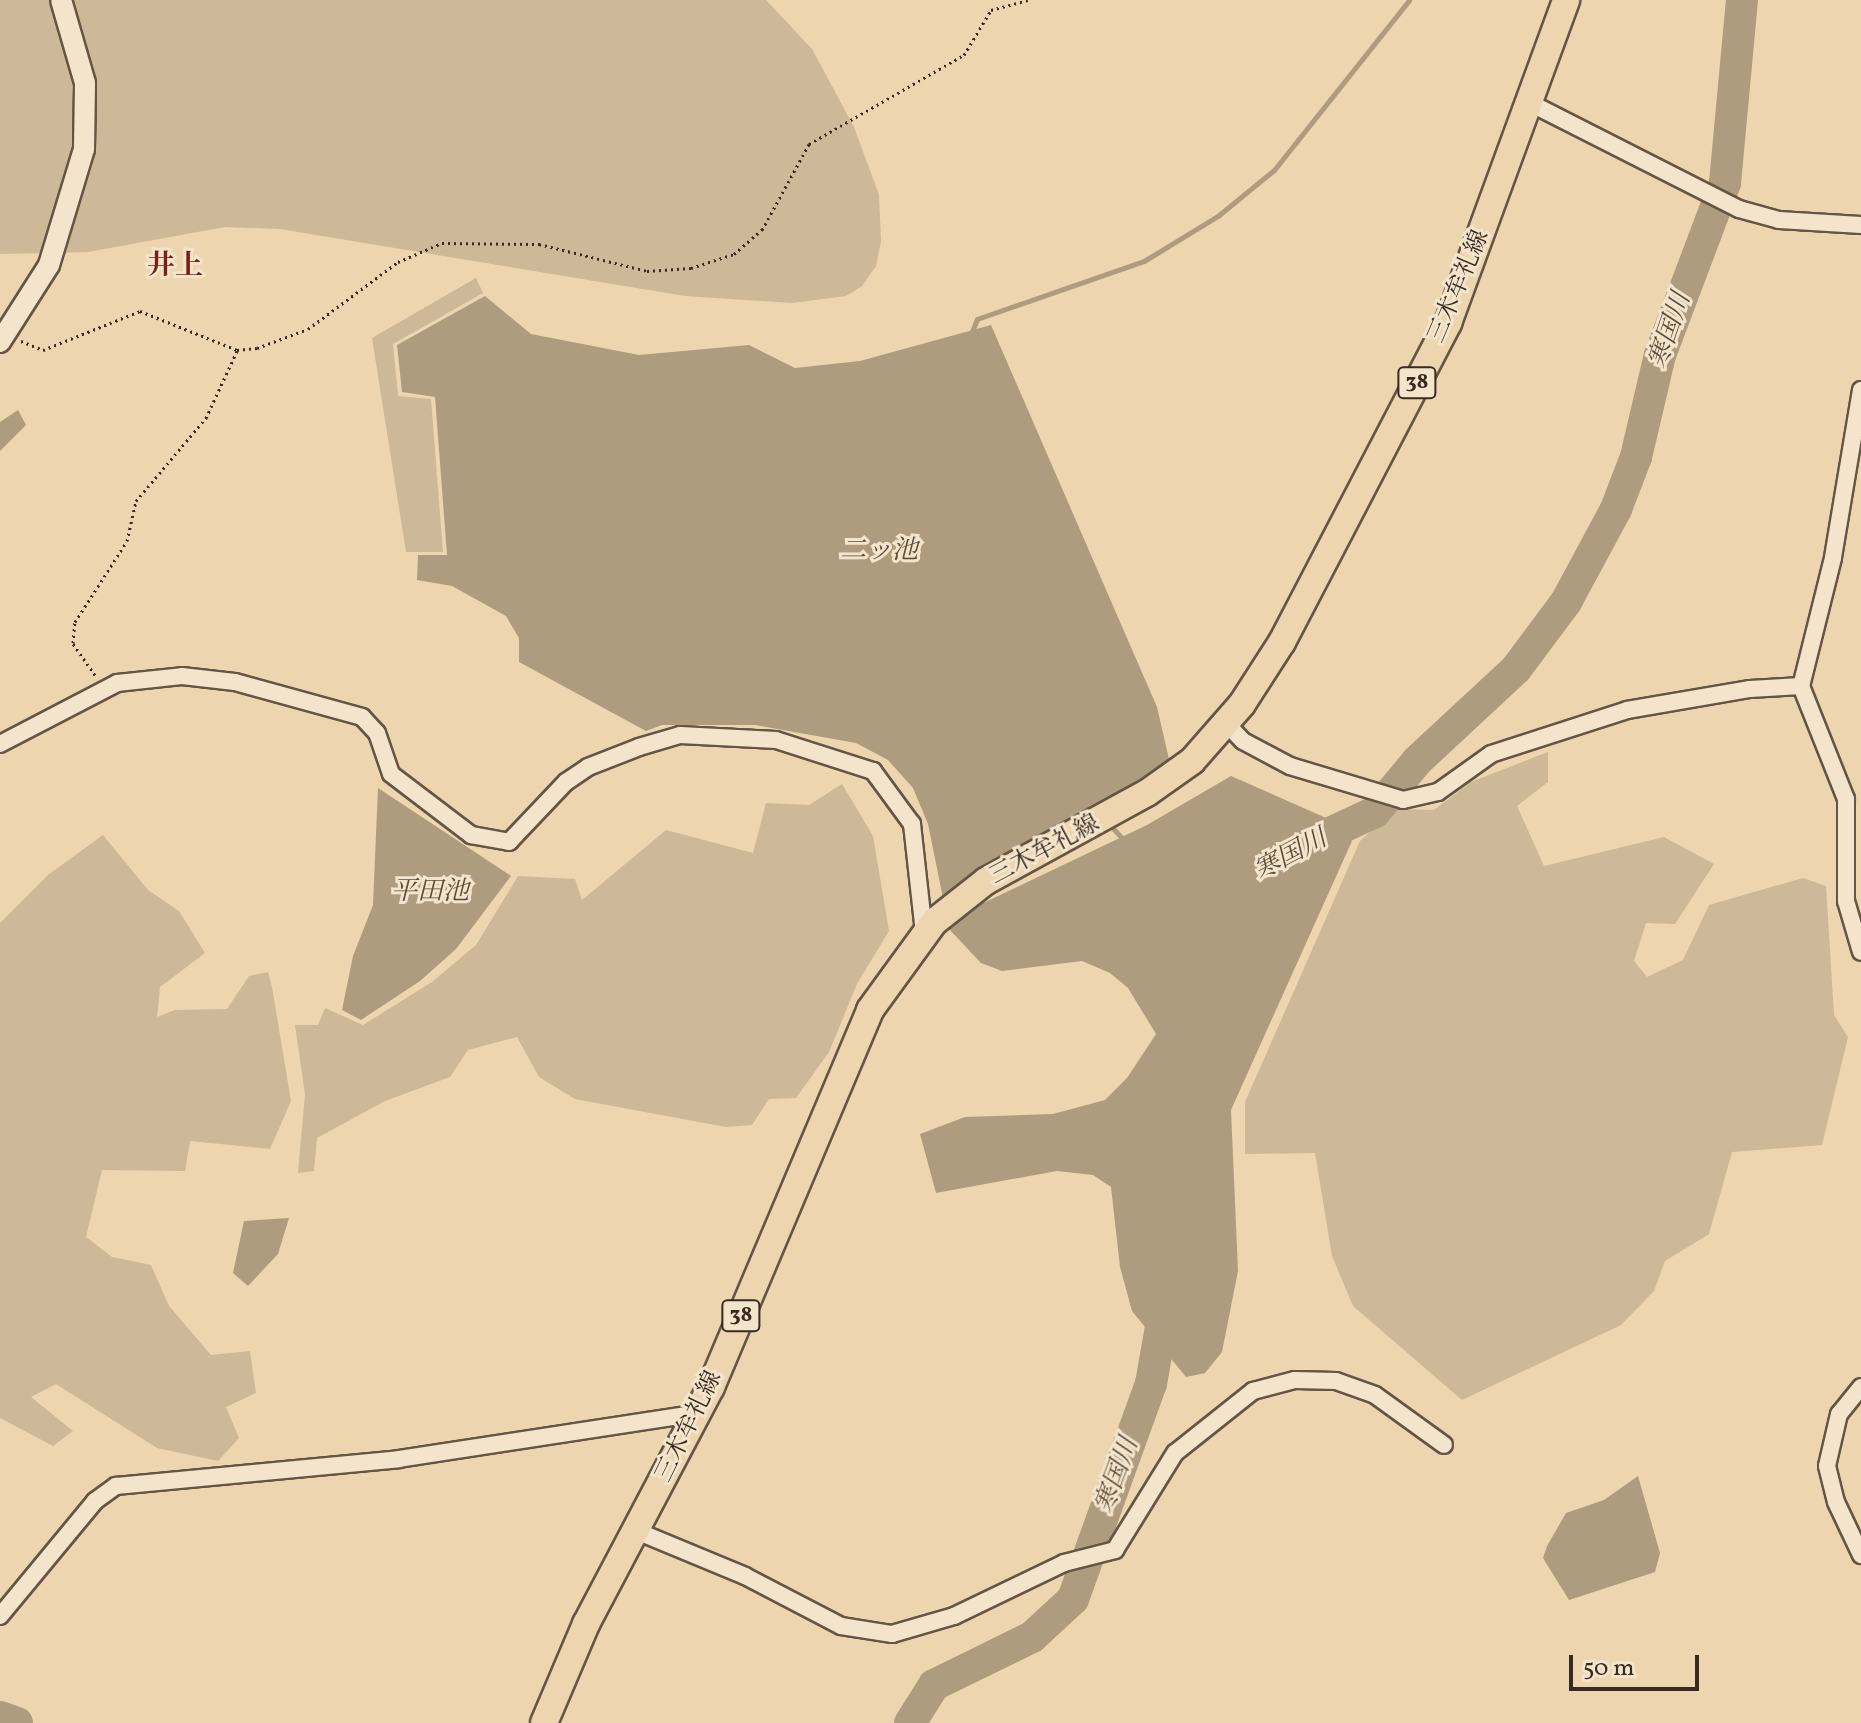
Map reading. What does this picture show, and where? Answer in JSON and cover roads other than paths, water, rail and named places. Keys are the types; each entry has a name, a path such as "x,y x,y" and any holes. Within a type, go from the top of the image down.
{"main road":[{"name":"三木牟礼線","path":"546,1717 586,1624 639,1532 698,1413 870,1010 929,927 986,881 1147,793 1220,732 1282,642 1448,323 1566,0"}],"street":[{"path":"2,338 49,265 84,149 85,83 61,0"},
{"path":"1530,103 1739,209 1779,220 1861,225"},
{"path":"1861,390 1833,558 1801,686 1854,798 1846,901 1861,952"},
{"path":"0,744 104,688 182,676 235,682 333,705 362,717 377,733 391,774 471,835 509,842 566,782 588,767 639,747 680,735 734,735 811,747 873,771 912,824 929,927"},
{"path":"1220,732 1290,766 1403,800 1438,792 1491,754 1614,714 1750,689 1801,686"},
{"path":"639,1532 745,1576 841,1626 892,1634 954,1616 1064,1563 1115,1550 1175,1453 1253,1391 1295,1380 1336,1381 1375,1395 1444,1445"},
{"path":"1861,1387 1839,1414 1827,1466 1836,1502 1861,1555"},
{"path":"0,1616 95,1501 116,1486 399,1459 698,1413"}],"water":[{"name":"二ッ池","path":"485,296 531,334 639,355 749,345 795,368 860,361 991,325 1157,707 1171,768 945,908 928,824 913,788 888,760 856,743 755,725 662,725 646,731 519,662 519,638 506,616 452,586 417,580 418,555 447,555 435,397 402,392 397,345"},
{"path":"18,410 26,425 0,451 0,422"},
{"path":"1231,776 1324,817 1352,841 1231,1110 1238,1271 1222,1352 1205,1373 1186,1377 1132,1311 1120,1267 1111,1187 1093,1175 1057,1171 936,1193 920,1134 965,1117 1053,1114 1105,1100 1127,1078 1156,1034 1128,988 1110,973 1082,961 1002,971 981,963 949,929 977,906 1147,825"},
{"name":"平田池","path":"378,788 511,876 456,949 420,981 361,1020 342,1010 353,956 373,905"},
{"path":"289,1218 278,1254 248,1286 233,1273 244,1221"},
{"path":"1638,1476 1660,1553 1655,1572 1569,1600 1543,1558 1547,1546 1566,1513 1604,1500"}],"waterway":[{"path":"971,334 977,319 1144,261 1219,215 1274,170 1409,0"},
{"name":"寒国川","path":"1298,848 1375,812 1417,761 1516,669 1566,602 1616,509 1636,457 1660,355 1725,183 1742,0"},
{"path":"1109,824 1124,840"},
{"name":"寒国川","path":"910,1723 934,1685 1032,1637 1073,1599 1151,1384 1165,1304"},
{"name":"寒国川","path":"0,1717 17,1723"}],"district":[{"name":"井上","path":"175,267"}]}
